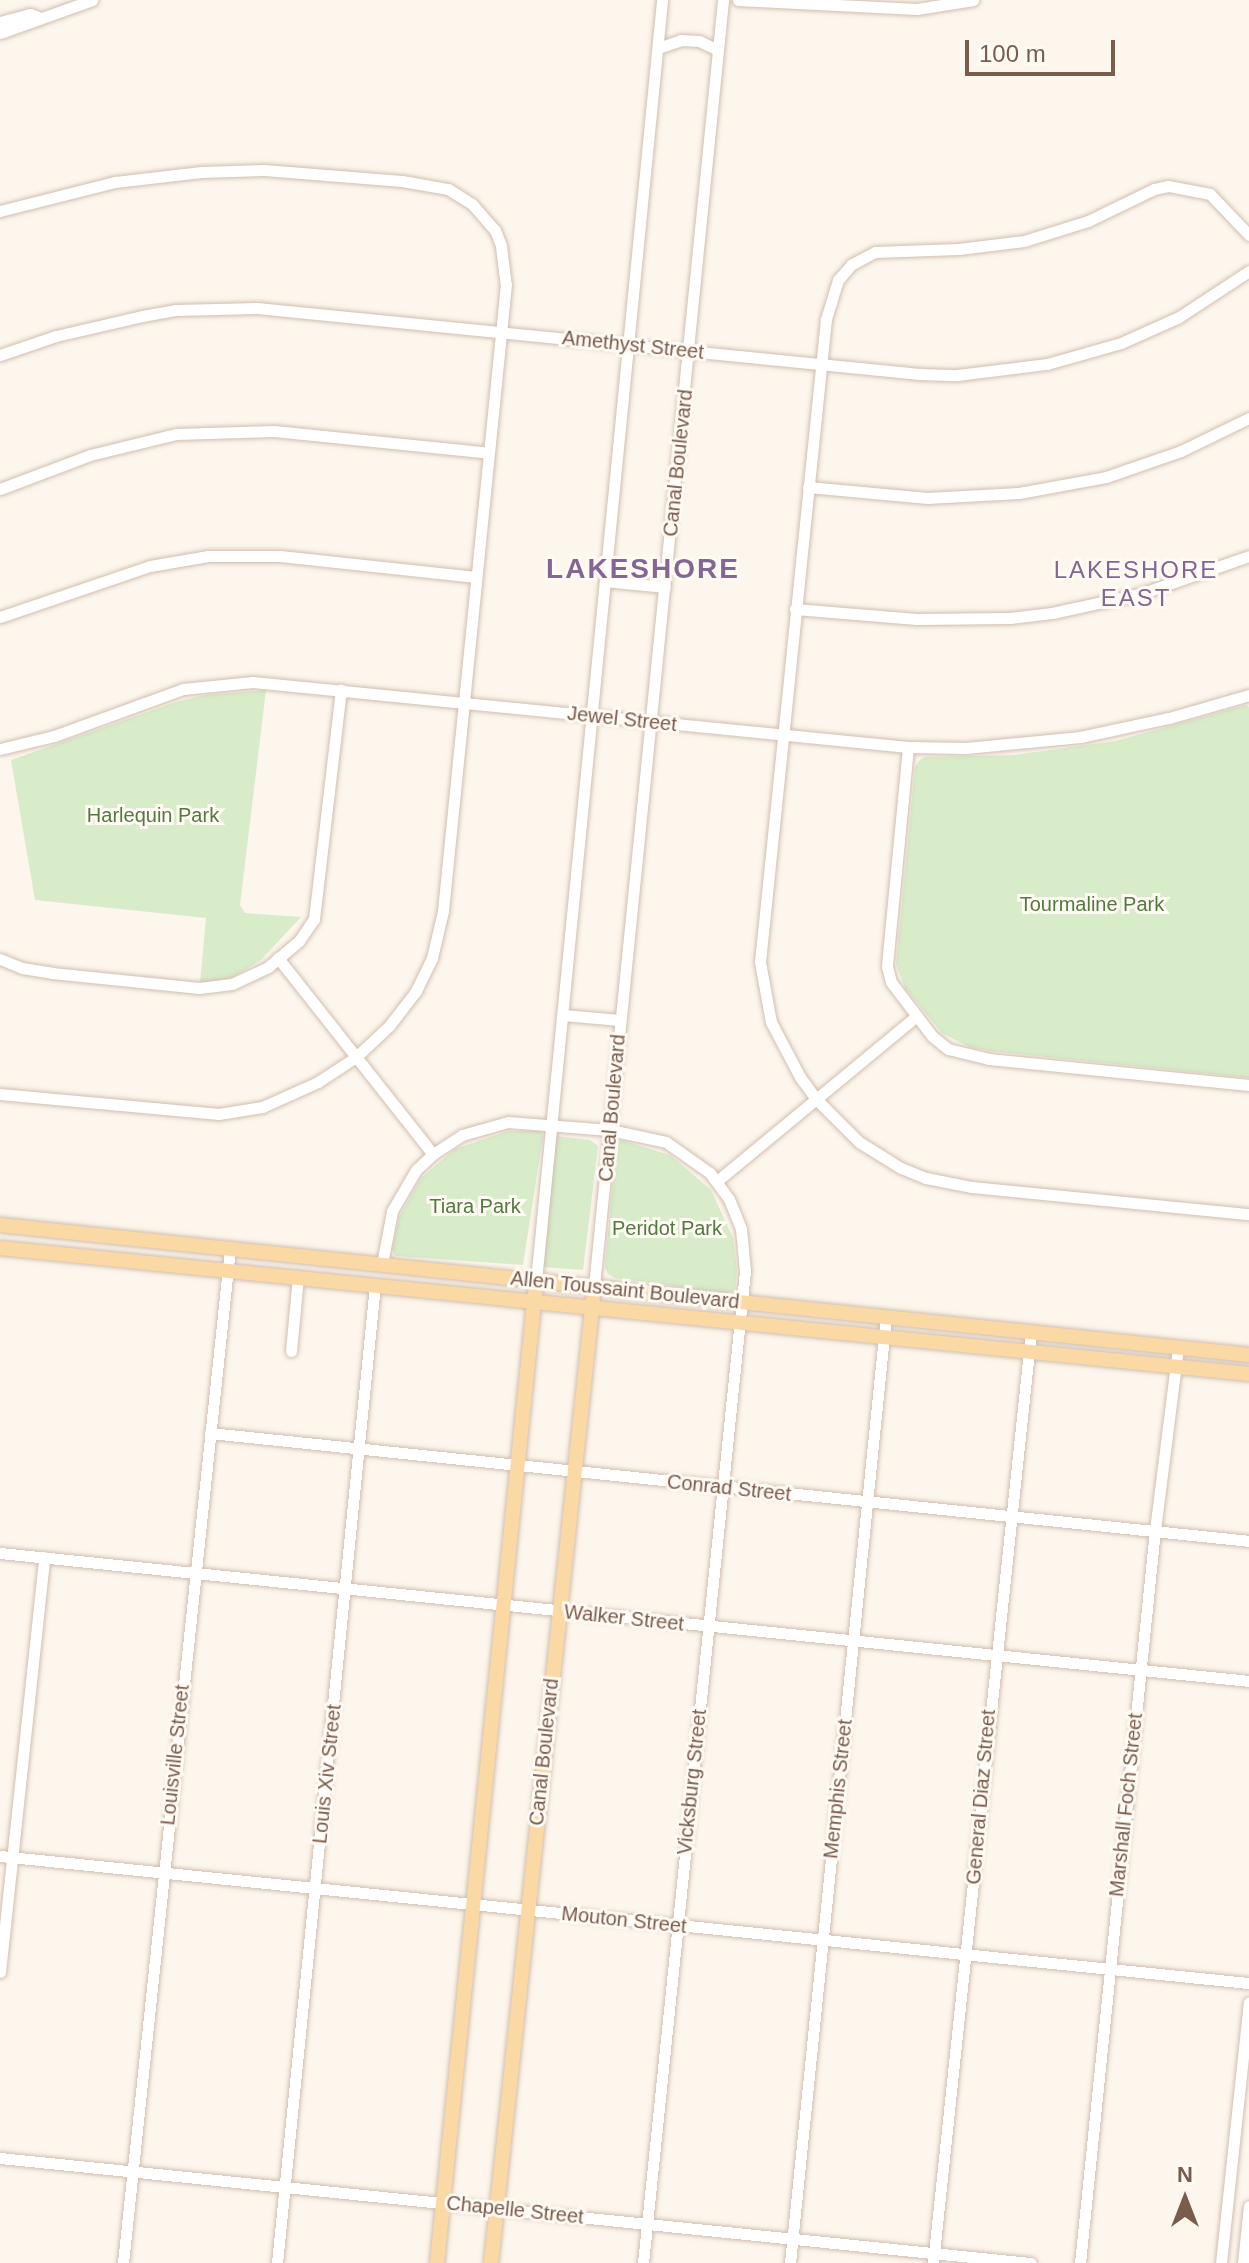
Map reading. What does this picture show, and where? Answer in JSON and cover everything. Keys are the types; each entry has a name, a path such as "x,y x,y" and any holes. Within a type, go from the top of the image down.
{"main road":[{"name":"Allen Toussaint Boulevard","path":"0,1225 1249,1355"},
{"name":"Allen Toussaint Boulevard","path":"0,1248 1249,1374"},
{"path":"282,1275 284,1254"},
{"path":"449,1292 451,1272"},
{"path":"437,2263 520,1465 536,1281"},
{"name":"Canal Boulevard","path":"491,2263 572,1470 594,1286"},
{"path":"652,1314 655,1293"},
{"path":"814,1329 816,1309"}],"street":[{"path":"0,33 92,0"},
{"path":"536,1281 662,0"},
{"name":"Canal Boulevard","path":"594,1286 723,0"},
{"path":"738,0 917,9 973,0"},
{"path":"0,22 30,14 38,17"},
{"path":"658,48 681,40 699,41 718,50"},
{"path":"0,211 100,184 201,172 302,172 402,181 448,189 472,204 485,217 501,246 506,284 443,911 432,958 405,1008 356,1057 288,1098 230,1113 0,1094"},
{"path":"1249,235 1223,205 1195,189 1168,186 1088,221 1024,241 958,249 875,252 851,265 833,290 821,364 760,962 763,992 779,1041 816,1099 879,1156 926,1178 985,1188 1249,1214"},
{"name":"Amethyst Street","path":"0,355 56,336 142,316 224,307 302,310 821,364 957,375 1047,364 1148,332 1220,293 1249,271"},
{"path":"808,487 927,498 1019,493 1106,477 1181,451 1249,418"},
{"path":"0,489 90,455 176,434 274,431 489,453"},
{"path":"0,617 150,566 208,556 280,556 476,577"},
{"path":"795,609 942,619 1052,613 1140,594 1249,556"},
{"path":"605,581 665,587"},
{"name":"Jewel Street","path":"0,749 54,736 183,689 253,682 908,747 966,748 1080,737 1169,718 1249,695"},
{"path":"0,959 22,968 199,988 216,987 251,976 278,958 305,934 316,908 341,690"},
{"path":"908,747 887,966 891,982 915,1017 948,1049 964,1055 1249,1085"},
{"path":"278,958 433,1154"},
{"path":"563,1015 620,1020"},
{"path":"717,1181 915,1017"},
{"name":"Vicksburg Street","path":"382,1264 386,1234 397,1200 416,1170 452,1140 485,1126 520,1122 610,1130 666,1142 694,1158 717,1181 734,1208 743,1239 741,1301 643,2263"},
{"name":"Louisville Street","path":"123,2263 230,1248"},
{"path":"291,1351 298,1277"},
{"name":"Louis Xiv Street","path":"277,2263 375,1284"},
{"name":"Memphis Street","path":"790,2263 886,1316"},
{"name":"General Diaz Street","path":"934,2258 1031,1332"},
{"name":"Marshall Foch Street","path":"1080,2263 1140,1670 1178,1348"},
{"name":"Conrad Street","path":"210,1433 1249,1541"},
{"name":"Walker Street","path":"0,1553 1249,1681"},
{"path":"0,1972 6,1857 44,1557"},
{"name":"Mouton Street","path":"6,1857 1249,1983"},
{"path":"1221,2263 1249,2002"},
{"name":"Chapelle Street","path":"0,2158 792,2239 934,2258 1031,2263"},
{"path":"1243,2263 1249,2206"}],"green space":[{"name":"Harlequin Park","path":"266,690 240,905 245,913 301,917 261,960 231,978 200,983 206,918 35,900 11,760 176,702 205,695"},
{"name":"Tourmaline Park","path":"1246,705 1249,707 1249,1078 989,1051 969,1047 942,1033 905,988 896,964 915,767 919,761 924,757 1015,755 1116,741"},
{"name":"Tiara Park","path":"508,1131 541,1131 543,1136 523,1265 395,1256 392,1249 399,1217 421,1178 455,1149"},
{"path":"555,1136 590,1140 598,1146 583,1270 542,1267"},
{"name":"Peridot Park","path":"620,1140 670,1155 711,1190 733,1238 737,1270 735,1290 730,1294 615,1278 608,1274 605,1267 616,1146"}],"district":[{"name":"LAKESHORE","path":"643,569"},
{"name":"LAKESHORE EAST","path":"1136,584"}]}
